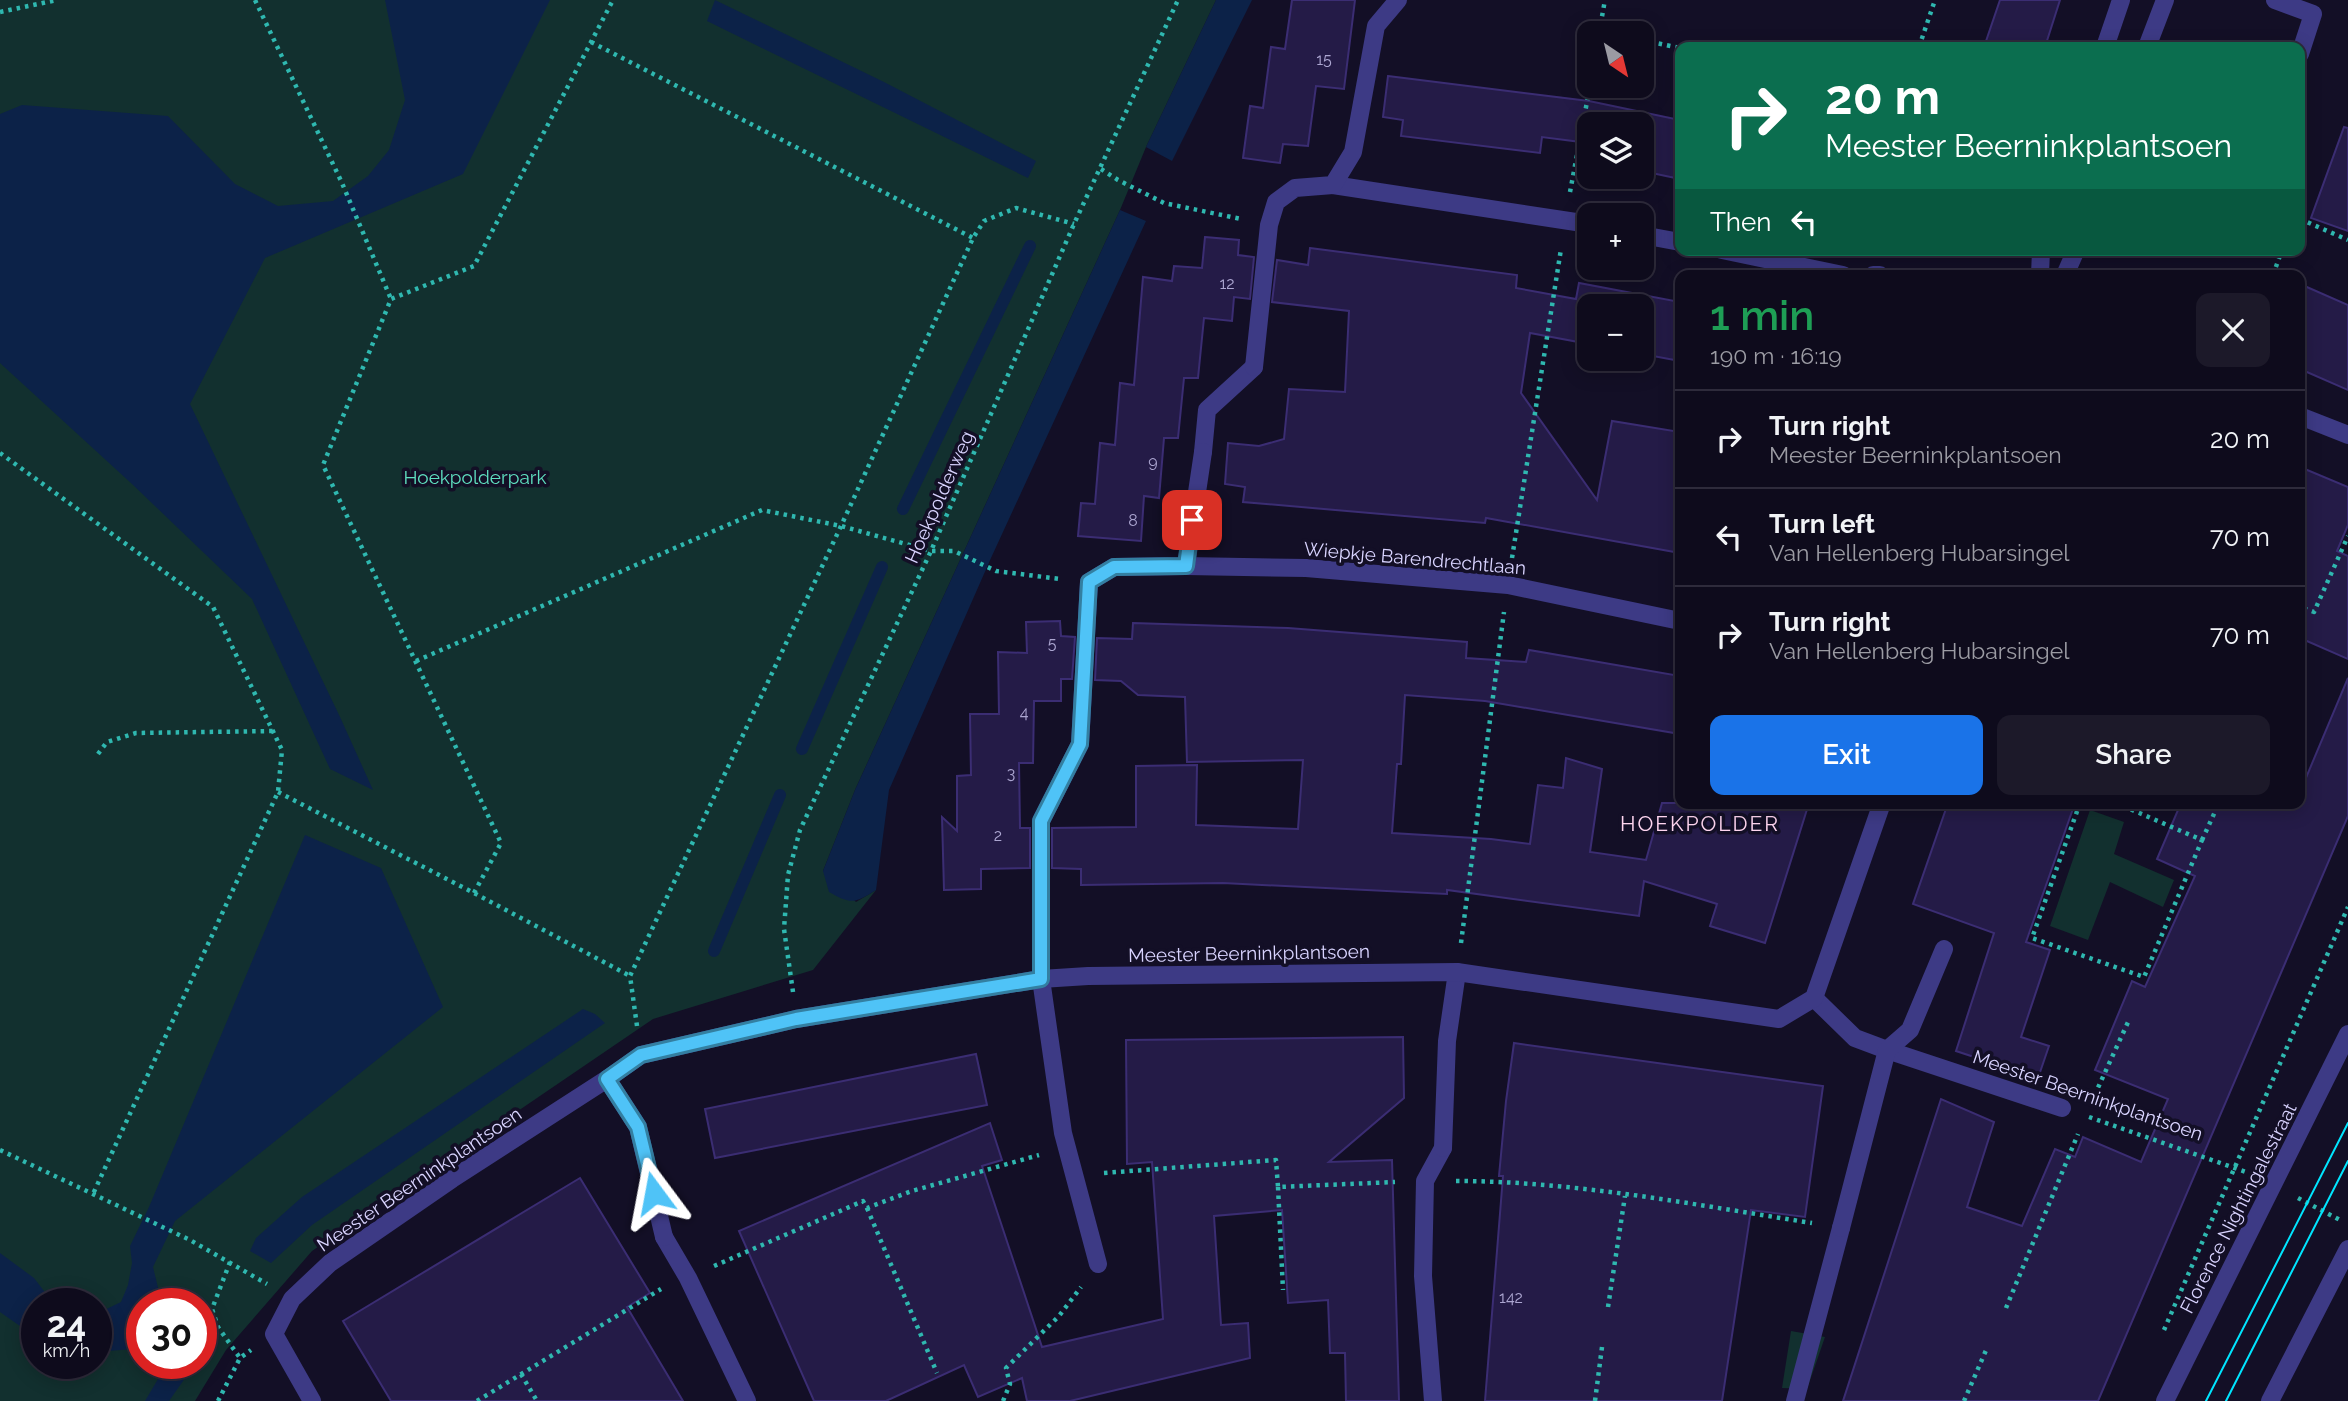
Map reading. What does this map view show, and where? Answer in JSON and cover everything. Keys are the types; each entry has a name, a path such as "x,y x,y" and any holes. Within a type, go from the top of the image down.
{"street":[{"path":"1333,185 1353,152 1376,26 1398,0"},
{"path":"2107,42 2121,0"},
{"path":"2149,42 2165,0"},
{"path":"2275,0 2313,14 2304,42"},
{"path":"1186,566 1207,410 1254,367 1269,225 1276,202 1295,188 1333,185 1577,222"},
{"path":"1654,237 1675,241"},
{"path":"1751,256 1819,270"},
{"path":"2305,418 2348,435"},
{"name":"Wiepkje Barendrechtlaan","path":"1089,582 1114,567 1306,568 1508,586 1675,620"},
{"path":"1089,582 1080,744 1041,821 1041,979 1063,1133 1098,1264"},
{"path":"1814,998 1880,809"},
{"path":"1795,1401 1887,1050 1910,1030 1944,948"},
{"path":"1433,1401 1423,1276 1425,1181 1443,1148 1447,1041 1457,972"},
{"name":"Meester Beerninkplantsoen","path":"312,1401 274,1334 292,1299 330,1263 641,1055 796,1019 1041,979 1088,976 1457,972 1779,1019 1814,998 1855,1038 2062,1108"},
{"name":"Florence Nightingalestraat","path":"2165,1401 2348,1034"},
{"path":"607,1079 638,1127 664,1237 687,1276 747,1401"},
{"path":"2270,1401 2348,1249"}],"path":[{"path":"0,12 57,0"},
{"path":"255,0 342,183 391,299 323,465 501,843 474,892"},
{"path":"391,299 474,266 614,0"},
{"name":"Hoekpolderweg","path":"796,1019 783,929 788,875 800,830 931,551 1074,224 1178,0"},
{"path":"1601,21 1605,0"},
{"path":"1921,42 1935,0"},
{"path":"591,42 973,238"},
{"path":"1654,43 1675,47"},
{"path":"1457,972 1508,586 1565,220 1588,98"},
{"path":"1101,169 1164,203 1269,225"},
{"path":"641,1055 630,976 973,238 984,221 1016,208 1074,224"},
{"path":"2305,221 2348,240"},
{"path":"0,453 213,607 282,750 278,792 93,1194"},
{"path":"416,661 762,510 841,526 931,551 954,551 996,571 1089,582"},
{"path":"2305,609 2314,612 2348,537"},
{"path":"98,754 107,742 136,733 273,731"},
{"path":"278,792 474,892 630,976"},
{"path":"2078,809 2032,938 2144,977 2215,809"},
{"path":"2130,809 2202,840"},
{"path":"2160,1339 2348,907"},
{"path":"2006,1308 2085,1116 2129,1020"},
{"name":"Meester Beerninkplantsoen","path":"2062,1108 2235,1167 2348,1224"},
{"path":"867,1208 912,1191 1067,1147"},
{"path":"0,1150 190,1240 292,1299"},
{"path":"1278,1187 1283,1290"},
{"path":"1608,1307 1625,1196"},
{"path":"477,1401 687,1276 863,1200 937,1373"},
{"path":"218,1401 240,1358 218,1327 212,1309 230,1262"},
{"path":"1003,1401 1010,1384 1006,1368 1059,1316 1098,1264"},
{"path":"1595,1401 1602,1347"},
{"path":"1964,1401 1987,1348"},
{"path":"521,1374 537,1401"}],"green space":[{"name":"Hoekpolderpark","path":"0,0 1216,0 1146,147 1120,210 855,790 823,871 856,902 876,890 813,970 653,1019 312,1251 226,1350 217,1365 217,1288 126,1288 126,1379 208,1379 195,1401 0,1401"},
{"path":"2090,810 2124,822 2114,854 2174,880 2163,907 2110,882 2088,940 2050,926"},
{"path":"1791,1331 1825,1337 1807,1389 1782,1388"}],"water":[{"path":"385,0 550,0 463,174 265,258 190,404 373,790 330,769 252,599 0,363 0,114 22,105 168,116 235,184 278,206 333,201 368,176 389,150 405,100"},
{"path":"715,0 884,82 1036,161 1028,178 707,21"},
{"path":"1216,0 1252,0 1172,161 1146,147"},
{"path":"1120,210 1146,221 991,558 889,790 876,890 858,900 848,901 829,892 823,871 855,790"},
{"path":"305,835 381,868 443,1007 175,1221 153,1267 158,1288 127,1288 132,1263 130,1246 149,1207"},
{"path":"583,1009 595,1014 605,1023 312,1225 271,1263 250,1251 256,1238 302,1197"},
{"path":"0,1253 34,1278 42,1288 21,1288 21,1327 0,1312"},
{"path":"126,1290 126,1350 112,1351 112,1306 121,1302"},
{"path":"158,1379 184,1379 169,1401 145,1401"}],"building":[{"path":"1292,0 1355,0 1344,89 1316,86 1308,146 1283,144 1280,163 1243,158 1250,106 1263,108 1271,47 1285,49"},
{"path":"2000,0 2060,0 2047,42 1986,42"},
{"path":"1388,76 1589,101 1642,112 1577,112 1577,141 1542,137 1540,153 1401,136 1403,120 1383,117"},
{"path":"1654,115 1675,119 1675,178 1654,174"},
{"path":"2344,127 2348,128 2348,231 2311,218"},
{"path":"1205,237 1239,240 1238,255 1254,257 1250,299 1234,297 1232,321 1204,318 1198,378 1184,378 1178,438 1164,438 1159,498 1144,496 1141,541 1078,536 1081,503 1095,504 1100,443 1115,445 1120,383 1134,385 1143,277 1172,281 1174,266 1202,268"},
{"path":"1310,248 1517,275 1516,288 1576,299 1579,283 1637,294 1577,294 1577,342 1530,333 1521,393 1597,500 1612,421 1675,431 1675,552 1486,518 1485,523 1243,502 1245,487 1225,484 1228,443 1259,446 1284,439 1289,389 1345,392 1349,311 1272,302 1277,260 1308,265"},
{"path":"2305,286 2348,305 2348,390 2305,371"},
{"path":"1654,297 1675,301 1675,360 1654,356"},
{"path":"2305,469 2348,487 2348,525 2337,551 2348,556 2348,659 2305,640"},
{"path":"1060,621 1061,636 1075,637 1072,679 1061,679 1061,701 1034,701 1033,763 1019,763 1020,828 1030,828 1030,868 981,869 981,889 944,890 942,817 957,831 957,776 971,775 970,714 999,714 998,652 1027,653 1026,622"},
{"path":"1133,623 1288,628 1467,642 1466,658 1526,662 1529,650 1675,675 1675,733 1485,701 1405,695 1401,764 1397,764 1392,833 1530,844 1538,785 1563,788 1566,758 1602,769 1590,852 1646,860 1662,803 1675,803 1675,809 1807,809 1765,943 1710,926 1717,904 1644,881 1639,916 1447,890 1447,894 1223,883 1081,885 1081,869 1052,868 1052,828 1136,827 1136,766 1197,765 1196,825 1298,829 1303,760 1187,762 1185,697 1138,695 1121,681 1095,680 1097,638 1132,639"},
{"path":"2348,678 2348,816 2098,1401 1843,1401 1941,1099 1994,1122 1967,1207 2022,1226 2055,1149 2075,1157 2083,1137 2141,1162 2168,1099 2095,1070 2132,981 2145,987 2195,876 2157,859 2178,809 2305,809 2305,780"},
{"path":"1946,809 2073,809 2026,942 2050,950 2021,1037 2049,1046 2038,1078 1956,1051 1994,933 1913,904"},
{"path":"1403,1037 1404,1098 1329,1162 1392,1160 1399,1401 1346,1401 1345,1353 1330,1353 1328,1300 1288,1303 1282,1210 1214,1216 1221,1325 1248,1323 1250,1358 1070,1401 1027,1401 1022,1378 978,1397 964,1365 886,1401 814,1401 739,1231 990,1123 1002,1160 982,1166 1042,1347 1163,1319 1152,1162 1127,1164 1126,1040"},
{"path":"1514,1043 1823,1086 1805,1217 1751,1210 1722,1401 1485,1401 1503,1176 1499,1176"},
{"path":"976,1054 987,1105 715,1158 705,1109"},
{"path":"580,1178 650,1293 627,1307 683,1401 391,1401 343,1321"}],"waterway":[{"path":"903,509 1030,246"},
{"path":"802,749 882,567"},
{"path":"714,951 780,795"}],"tram line":[{"path":"2206,1401 2348,1123"},
{"path":"2226,1401 2348,1161"}],"district":[{"name":"HOEKPOLDER","path":"1700,823"}],"route":[{"path":"654,1193 638,1127 607,1079 641,1055 796,1019 1041,979 1041,821 1080,744 1089,582 1114,567 1186,566 1192,520"}]}
